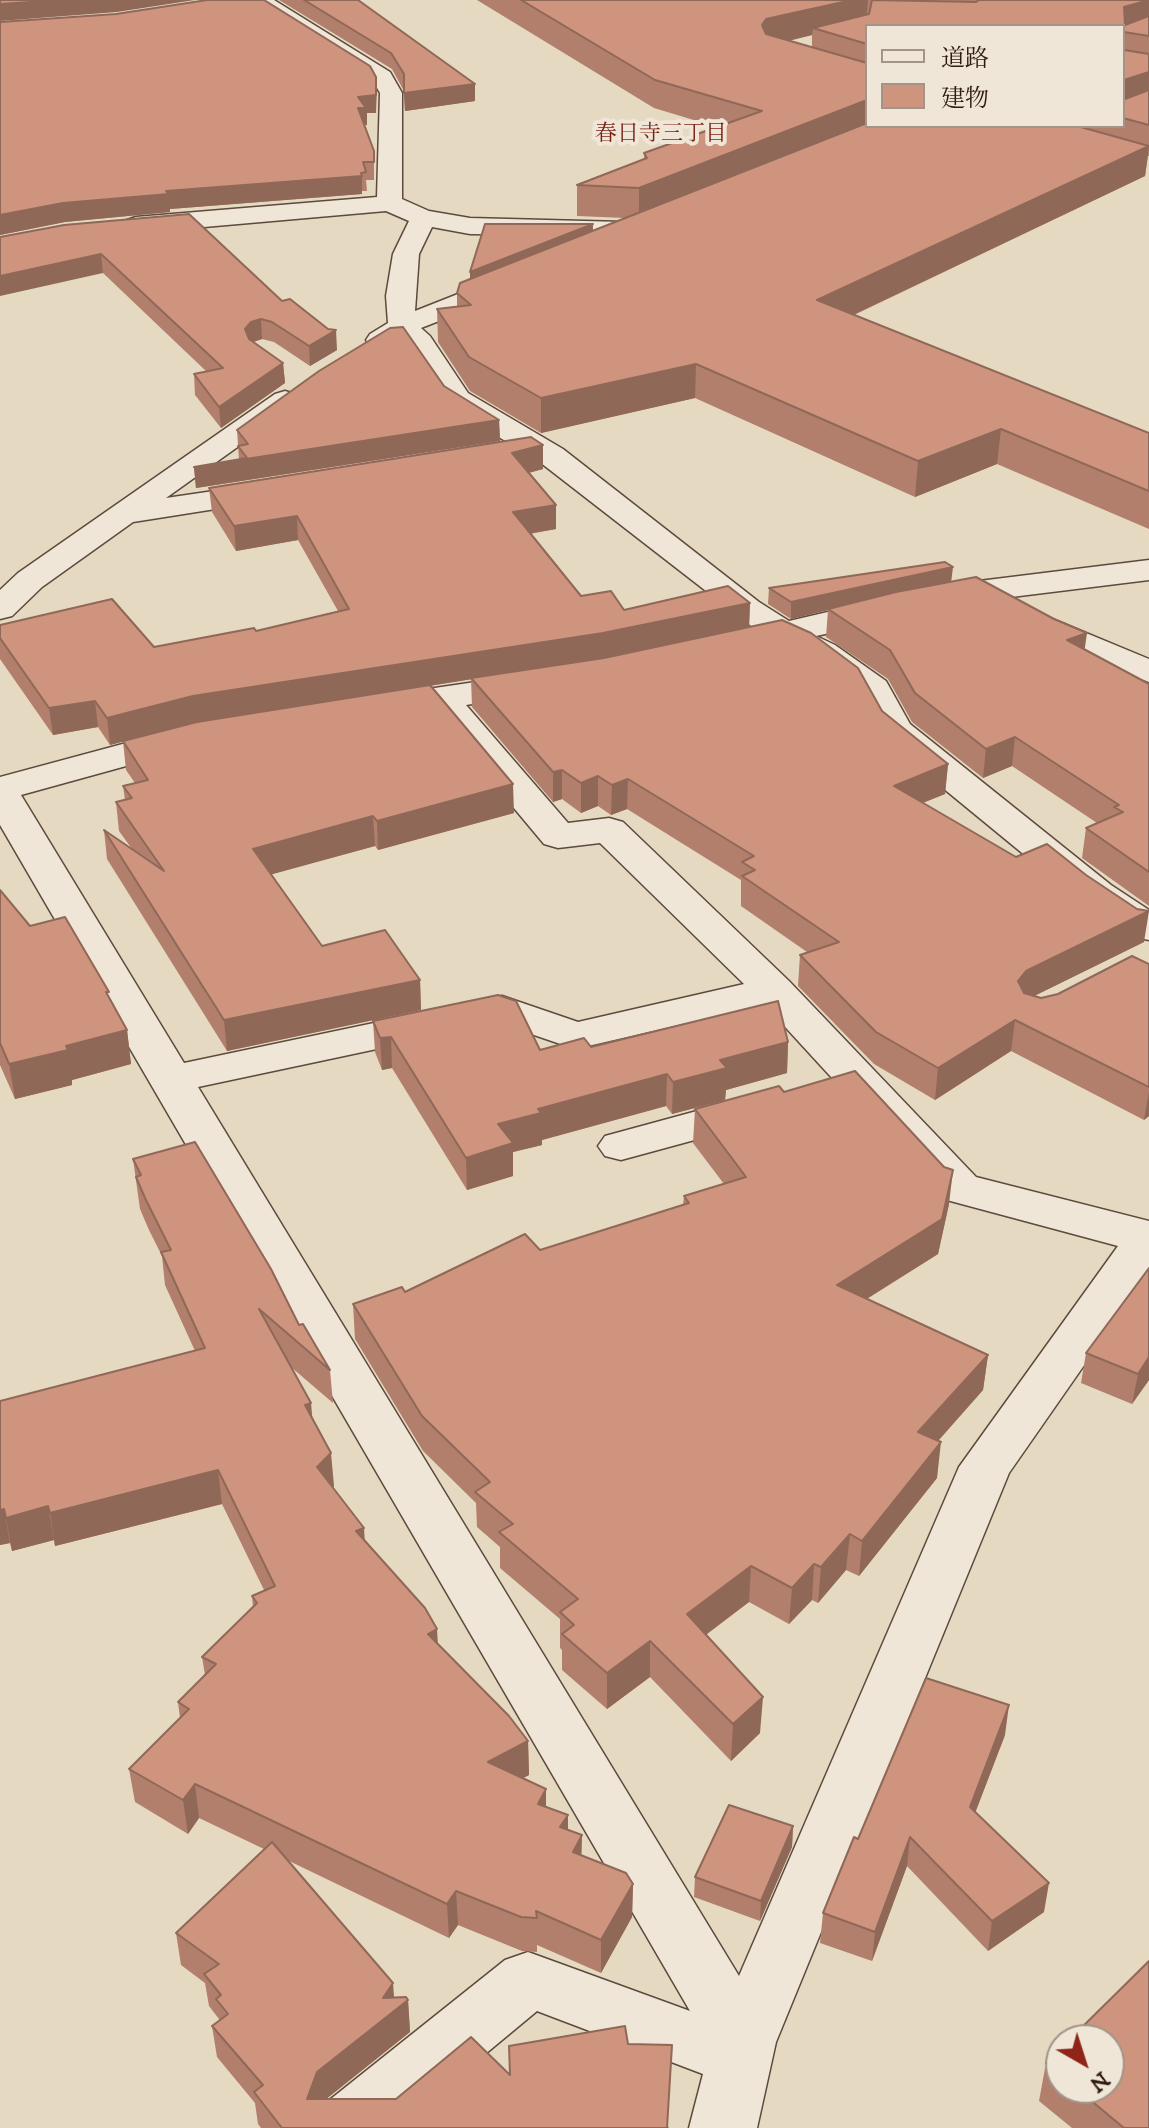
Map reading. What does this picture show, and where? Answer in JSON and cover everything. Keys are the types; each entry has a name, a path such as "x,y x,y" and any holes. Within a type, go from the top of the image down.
{"street":[{"path":"251,1 382,77 391,93 389,203"},
{"path":"112,228 389,203 423,218 470,226 652,228"},
{"path":"578,257 682,216"},
{"path":"423,218 406,254 400,296 402,326 420,342 457,399 538,447 608,498 747,609 785,634 823,652 873,689 895,730 1097,894 1144,950"},
{"path":"362,350 402,326 534,274"},
{"path":"0,609 30,580 309,383"},
{"path":"492,455 538,447"},
{"path":"124,514 292,488"},
{"path":"709,650 892,607 979,591 1149,570"},
{"path":"979,591 1064,638 1149,671"},
{"path":"349,712 559,680"},
{"path":"441,698 558,836 609,830 774,990 960,1188 1148,1238 985,1467 741,2050 723,2128"},
{"path":"211,733 0,790 741,2050"},
{"path":"171,1079 502,1009 575,1036 774,990"},
{"path":"621,1146 859,1080"},
{"path":"346,2128 528,1980 741,2050"}],"building":[{"path":"0,0 61,0 0,4"},
{"path":"207,0 264,0 370,66 376,77 376,95 358,97 366,108 358,108 374,151 374,162 363,162 366,172 361,173 362,176 166,191 169,194 63,203 0,215 0,22 116,14"},
{"path":"304,0 358,0 475,84 404,93 404,74 391,53"},
{"path":"521,0 852,0 766,19 762,25 766,34 865,62 865,101 639,188 577,185 647,158 644,153 762,111 655,80"},
{"path":"872,0 1149,0 1124,7 1125,24 865,24 865,43 813,28 869,14"},
{"path":"1149,16 1149,36 1125,32 1125,25"},
{"path":"1125,50 1149,54 1149,72 1125,80"},
{"path":"1149,90 1149,125 1125,119 1125,99"},
{"path":"865,124 865,128 1084,128 1149,146 817,300 1149,433 1149,491 1001,429 918,461 696,364 541,398 469,357 437,309 471,305 457,293 460,283"},
{"path":"189,214 282,301 290,299 328,329 336,330 309,346 272,322 261,319 251,322 245,329 249,339 283,363 219,407 194,374 223,368 101,254 0,276 0,237 64,225"},
{"path":"485,224 593,224 470,272"},
{"path":"403,327 444,386 499,420 194,467 247,458 238,446 248,444 237,430 319,371 390,328"},
{"path":"531,437 543,445 512,453 556,505 513,512 581,596 611,591 624,610 728,586 750,603 603,633 193,696 107,718 95,701 49,708 0,638 0,625 112,599 154,647 254,628 256,631 349,609 297,516 234,526 209,488"},
{"path":"945,562 953,567 791,602 769,588"},
{"path":"976,577 1087,633 1067,640 1149,684 1149,872 1086,828 1123,812 1114,807 1119,805 1015,737 986,749 915,693 890,650 828,609"},
{"path":"782,620 811,633 858,668 882,711 948,764 894,786 1016,857 1047,844 1137,909 1149,911 1026,971 1018,981 1024,993 1041,998 1058,994 1132,956 1149,964 1149,1087 1015,1020 938,1068 876,1032 800,955 839,942 742,876 755,870 742,862 754,856 628,779 612,785 598,776 581,783 562,770 553,772 471,678 604,658"},
{"path":"430,685 513,784 377,821 373,816 253,849 322,946 385,930 420,980 224,1020 104,830 164,871 116,802 132,798 123,786 148,780 123,741 197,722"},
{"path":"0,890 30,926 65,917 109,992 106,992 127,1030 66,1046 68,1050 9,1064 0,1043"},
{"path":"498,995 516,1001 540,1050 584,1038 591,1047 778,1001 788,1042 720,1060 727,1068 673,1082 667,1074 538,1109 541,1113 498,1124 513,1143 466,1158 391,1037 380,1038 373,1021"},
{"path":"855,1071 944,1167 953,1170 942,1219 837,1285 988,1355 918,1432 941,1442 862,1541 850,1534 821,1567 814,1564 792,1588 751,1566 687,1614 763,1697 733,1724 650,1641 607,1673 562,1634 574,1625 560,1612 578,1599 499,1532 513,1524 475,1492 490,1482 422,1416 353,1304 402,1287 405,1292 525,1234 540,1250 689,1203 684,1196 746,1177 695,1109 779,1086 784,1092"},
{"path":"195,1142 271,1269 299,1325 303,1324 330,1370 259,1309 311,1403 305,1405 331,1453 317,1467 364,1528 356,1531 425,1608 437,1629 428,1634 509,1716 528,1741 488,1762 546,1789 538,1804 568,1815 560,1827 582,1835 573,1852 626,1873 633,1884 601,1940 536,1911 537,1918 521,1917 456,1891 447,1904 195,1784 183,1800 129,1769 189,1709 178,1702 216,1664 202,1657 257,1603 252,1596 275,1586 218,1470 50,1513 48,1506 6,1518 4,1509 0,1510 0,1401 205,1348 161,1252 171,1250 136,1177 141,1175 133,1159"},
{"path":"1149,1268 1149,1357 1138,1374 1086,1353"},
{"path":"926,1678 1009,1705 970,1807 1049,1883 992,1921 910,1837 875,1932 823,1913"},
{"path":"729,1805 793,1826 761,1901 695,1877"},
{"path":"272,1842 393,1983 383,1998 406,1997 408,2000 317,2072 307,2099 396,2099 471,2037 510,2075 509,2046 625,2026 628,2044 672,2045 667,2128 282,2128 254,2092 263,2085 212,2026 228,2014 216,1999 221,1995 204,1974 219,1964 176,1933"},
{"path":"1149,1961 1149,2128 1124,2128 1095,2104 1125,2104 1125,2024 1085,2024"}],"district":[{"name":"春日寺三丁目","path":"661,135"}]}
